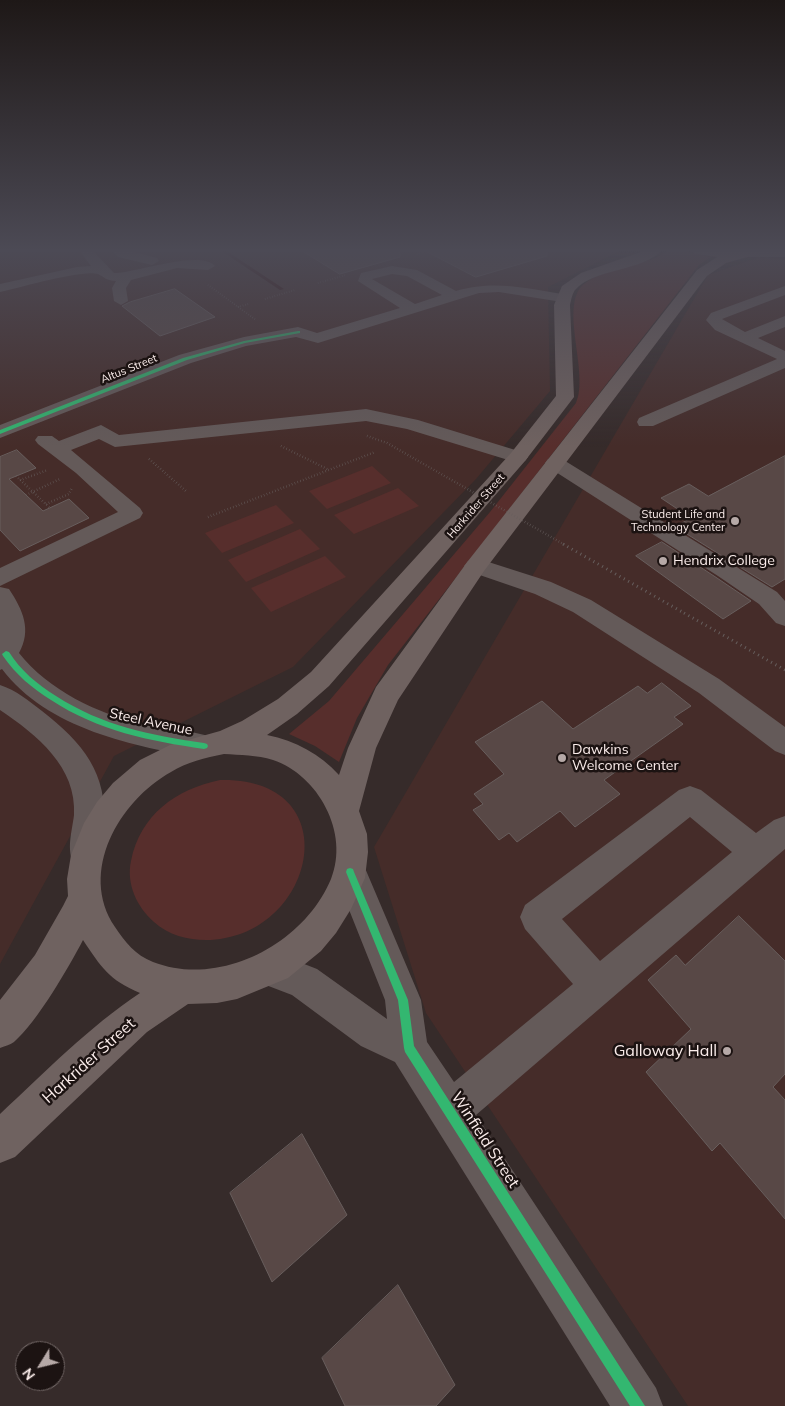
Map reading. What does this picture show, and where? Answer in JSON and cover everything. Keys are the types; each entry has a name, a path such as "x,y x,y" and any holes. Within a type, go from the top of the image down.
{"main road":[{"name":"Harkrider Street","path":"84,883 96,831 116,800 143,774 175,755 247,733 289,706 320,679 518,457 565,397 563,316"},
{"path":"344,810 362,748 386,696 476,566 669,316"},
{"path":"84,883 94,930 121,963 162,984 197,988 234,983 272,969 310,940 334,907 350,872 352,851 344,810 337,795 314,768 284,751 247,743 214,744"},
{"path":"0,1029 30,995 70,934 84,883"},
{"name":"Harkrider Street","path":"0,1142 98,1050 134,1019 183,986"}],"street":[{"name":"Altus Street","path":"0,432 185,359 271,344 298,332 318,338 391,316"},
{"path":"717,316 714,320 716,324 785,357"},
{"path":"745,338 785,321"},
{"path":"646,422 785,362"},
{"path":"55,460 101,431 115,441 366,415 411,424 518,457"},
{"path":"0,578 132,513 83,469 55,460 24,422"},
{"path":"554,463 726,570 768,598 785,617"},
{"path":"476,566 543,588 582,606 710,686 785,743"},
{"name":"Steel Avenue","path":"0,595 10,610 14,629 3,657 17,672 80,716 115,730 214,744"},
{"path":"0,696 38,724 69,753 88,789 84,883"},
{"path":"598,985 537,917 690,799 756,852"},
{"path":"450,1111 756,852 785,830"},
{"name":"Winfield Street","path":"350,872 403,1000 409,1048 638,1406"},
{"path":"272,969 304,982 374,1033 409,1048"}],"path":[{"path":"250,316 257,321 250,323"},
{"path":"367,436 387,443 785,670"},
{"path":"281,446 329,470"},
{"path":"208,518 376,452"},
{"path":"149,459 186,490"},
{"path":"20,480 43,470 55,460"},
{"path":"26,495 69,475"},
{"path":"16,476 50,508"},
{"path":"46,504 69,494 73,482"}],"shaded area":[{"path":"0,316 549,316 550,391 476,479 293,667 114,756 0,964"},
{"path":"574,316 660,316 388,665 357,718 339,762 315,746 289,734 329,701 490,512 576,403 580,375"},
{"name":"Hendrix College","path":"684,316 785,316 785,1406 688,1406 426,1013 374,847"},
{"path":"372,466 391,483 327,509 309,491"},
{"path":"398,488 419,506 354,534 334,515"},
{"path":"276,505 294,523 222,553 205,533"},
{"path":"300,529 320,549 246,582 228,560"},
{"path":"325,556 346,577 271,612 251,588"},
{"path":"220,780 262,786 289,804 303,829 304,859 294,888 273,914 244,933 206,940 185,938 160,927 148,916 138,902 130,878 131,861 143,830 162,807 175,797 189,790"}],"building":[{"path":"134,316 215,317 160,336"},
{"path":"17,450 36,468 9,479 43,511 69,499 89,518 20,551 0,530 0,457"},
{"name":"Student Life and Technology Center","path":"785,456 785,579 772,587 682,531 687,529 680,524 691,518 661,498 689,484 708,496"},
{"path":"662,542 751,601 723,619 636,556"},
{"name":"Dawkins Welcome Center","path":"662,683 691,706 674,717 683,724 604,780 620,794 575,827 560,811 517,842 509,833 499,840 473,810 483,804 474,794 504,774 475,742 542,701 573,729 638,686 647,693"},
{"name":"Galloway Hall","path":"739,916 785,961 785,1074 773,1087 785,1100 785,1219 720,1143 712,1151 646,1072 691,1029 648,980 676,955 685,965"},
{"path":"302,1134 347,1215 272,1282 230,1193"},
{"path":"398,1285 455,1385 436,1406 345,1406 322,1358"}],"cycle path":[{"path":"0,432 185,359 244,342 298,332"},
{"path":"6,654 19,671 29,680 65,706 84,716 103,724 141,735 204,746"},
{"path":"350,872 403,1000 409,1048 638,1406"}],"place":[{"name":"Student Life and Technology Center","path":"735,521"},
{"name":"Hendrix College","path":"663,561"},
{"name":"Dawkins Welcome Center","path":"562,758"},
{"name":"Galloway Hall","path":"727,1051"}]}
